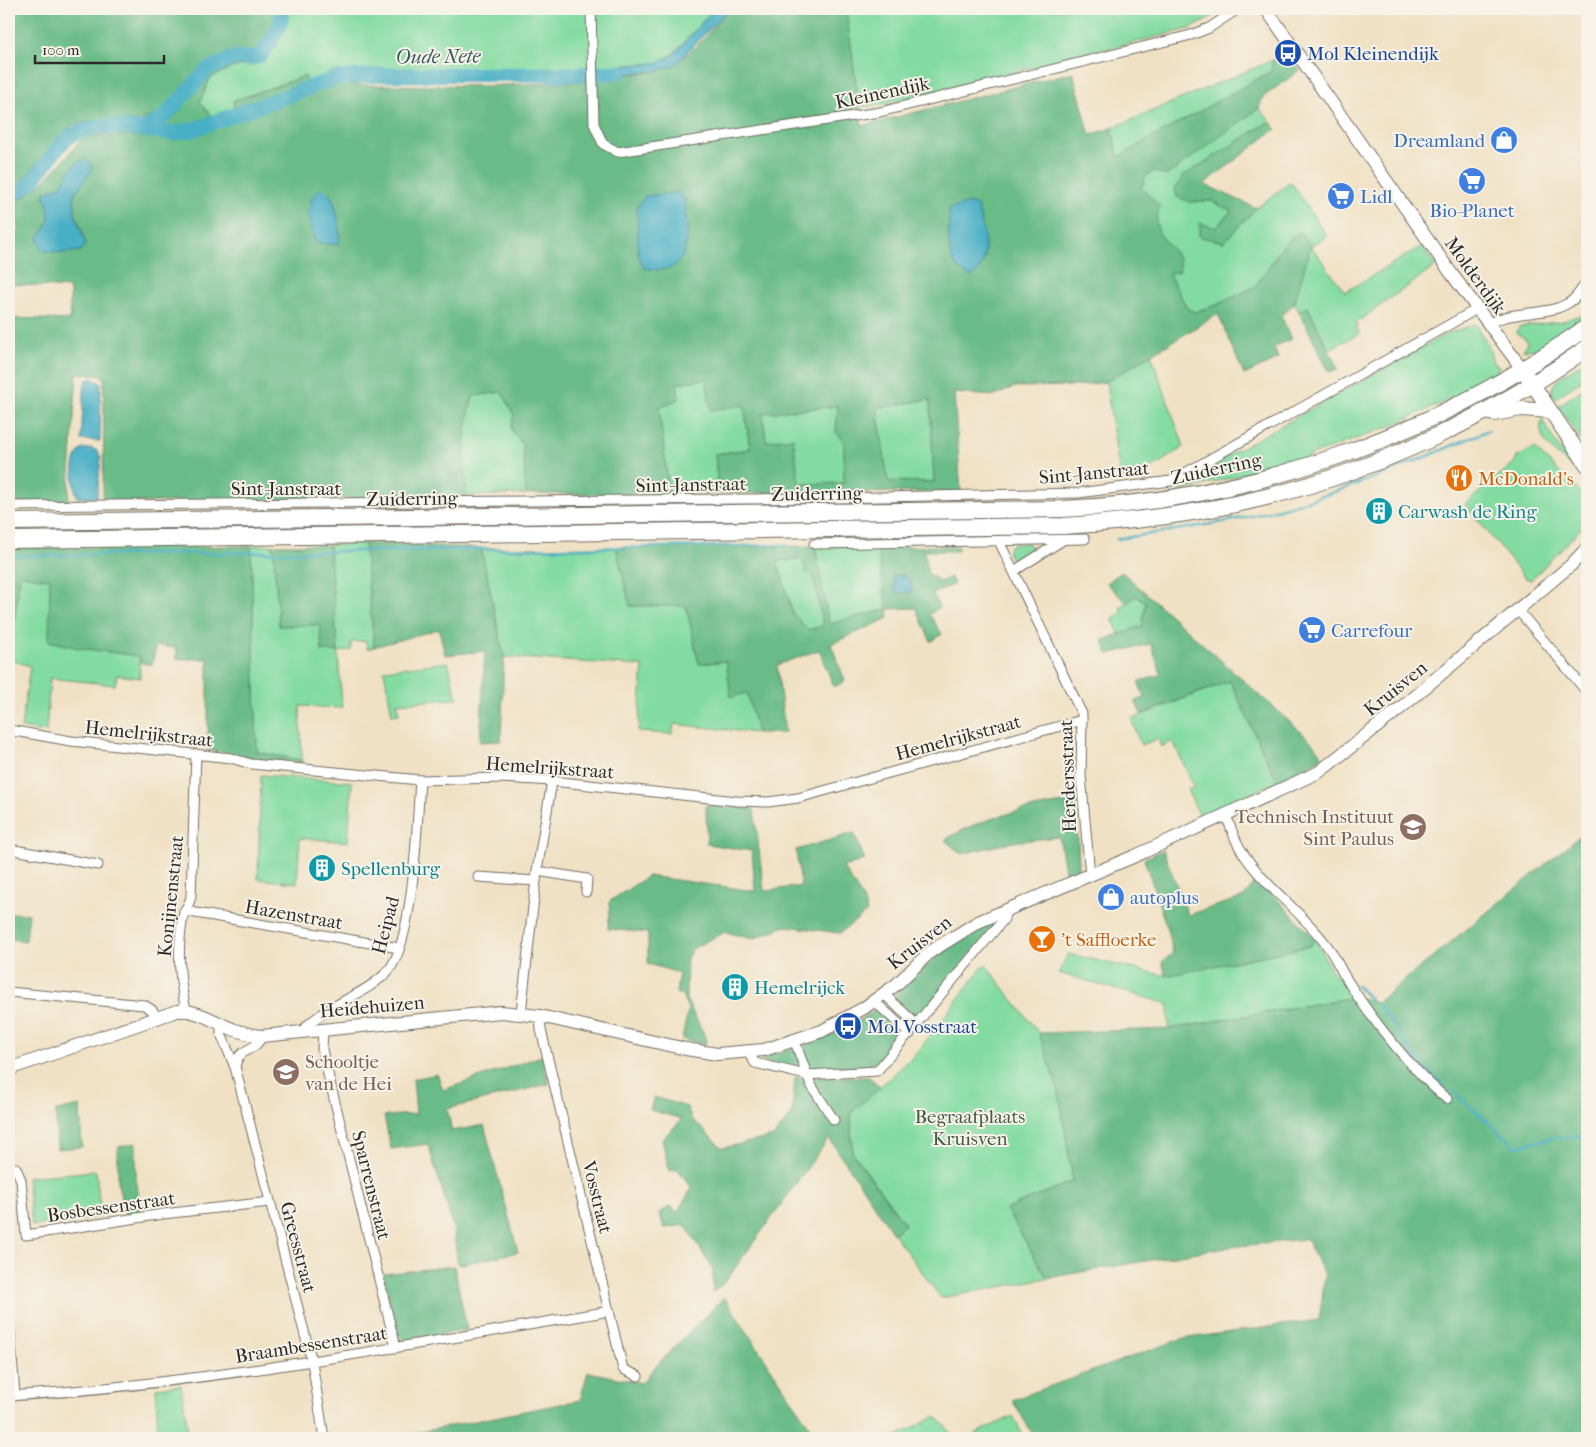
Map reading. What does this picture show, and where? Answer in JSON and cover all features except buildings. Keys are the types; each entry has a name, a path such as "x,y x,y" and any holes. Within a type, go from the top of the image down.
{"highway":[{"name":"Zuiderring","path":"9,522 1098,508 1144,503 1234,487 1314,465 1408,430 1473,399 1522,370 1587,327"},
{"name":"Zuiderring","path":"9,540 1044,527 1100,524 1173,516 1263,498 1366,465 1422,442 1485,411 1532,384 1587,348"}],"main road":[{"name":"Molderdijk","path":"1522,370 1587,465"},
{"path":"1485,411 1494,414 1521,408 1550,411"}],"street":[{"name":"Kleinendijk","path":"591,9 594,124 599,138 611,149 627,151 880,112 1191,35 1209,28 1238,9"},
{"name":"Molderdijk","path":"1266,9 1522,370"},
{"path":"1488,324 1507,315 1563,306 1577,295 1587,281"},
{"name":"Sint-Janstraat","path":"9,506 835,498 1078,493 1171,481 1477,309"},
{"path":"814,544 1085,539"},
{"path":"1014,571 1064,540"},
{"name":"Herdersstraat","path":"1000,542 1080,709 1082,720 1081,776 1090,875"},
{"name":"Kruisven","path":"748,1052 795,1042 841,1022 879,998 930,952 952,937 1006,909 1039,898 1307,779 1332,763 1518,610 1571,565 1587,548"},
{"name":"Kruisven","path":"1571,565 1587,555"},
{"path":"1518,610 1587,692"},
{"name":"Hemelrijkstraat","path":"9,730 71,741 231,758 251,764 420,780 501,778 552,781 737,802 768,802 798,798 1082,720"},
{"name":"Konijnenstraat","path":"186,1010 179,975 184,911 191,896 196,754"},
{"name":"Heipad","path":"301,1032 317,1015 376,981 389,970 399,948 409,908 413,883 420,780"},
{"path":"521,1013 537,871 552,781"},
{"path":"1226,815 1236,840 1248,860 1327,945 1349,984 1396,1045 1426,1082 1447,1100"},
{"path":"9,849 98,865"},
{"path":"537,871 587,879 586,892"},
{"path":"478,877 536,881"},
{"path":"748,1052 754,1063 806,1075 877,1071 910,1034 1004,919 1006,909"},
{"name":"Hazenstraat","path":"184,911 399,948"},
{"path":"9,992 144,1005 152,1010 157,1018"},
{"path":"879,998 910,1034"},
{"name":"Kruisven","path":"879,998 917,1025"},
{"path":"9,1069 157,1018 186,1010"},
{"name":"Heidehuizen","path":"186,1010 196,1012 242,1032 262,1036 480,1014 521,1013 704,1053 748,1052"},
{"name":"Vosstraat","path":"540,1016 543,1039 624,1369 638,1376"},
{"name":"Greesstraat","path":"221,1024 221,1034 235,1067 312,1362 324,1438"},
{"name":"Sparrenstraat","path":"323,1030 322,1050 396,1348"},
{"path":"235,1067 238,1056 257,1045 262,1036"},
{"path":"795,1042 806,1075 834,1120"},
{"name":"Bosbessenstraat","path":"16,1168 21,1180 26,1236 163,1214 270,1202"},
{"name":"Braambessenstraat","path":"9,1320 12,1395 123,1387 312,1362 610,1312"}],"green space":[{"path":"9,9 288,9 287,19 277,44 266,59 231,68 210,78 200,102 214,119 173,130 159,114 139,121 89,121 72,125 25,177 9,186"},
{"path":"288,9 714,9 673,54 656,63 599,67 347,71 308,83 305,76 233,101 235,110 213,118 200,102 210,78 231,68 266,59 277,44 287,19"},
{"path":"729,9 846,9 862,126 1073,72 1090,135 1112,128 1118,157 1271,71 1273,60 1286,49 1300,70 1263,97 1259,108 1166,176 1154,171 1146,176 1141,188 1160,206 1157,227 1179,261 1180,271 1169,274 1187,308 1194,312 1217,305 1256,286 1281,248 1299,231 1311,245 1294,304 1281,315 1291,339 1274,347 1278,359 1244,375 1218,314 1106,382 1079,386 1014,387 995,396 954,393 961,492 718,493 715,454 750,449 744,405 711,410 706,379 677,383 679,399 659,407 669,494 526,494 523,445 511,429 514,415 502,392 473,396 467,422 465,446 467,496 103,503 104,376 77,373 68,503 9,503 9,318 70,320 70,288 9,284 9,241 13,240 18,229 17,221 9,221 9,202 19,199 40,184 85,135 171,137 194,135 328,85 350,80 351,85 484,86 587,81 596,78 651,72 669,67 688,54","holes":["68,172 91,172 74,194 75,214 84,235 38,238 46,228 49,218 44,196 46,191 61,186","645,196 685,199 687,242","969,203 977,206 985,257 949,209","930,399 934,482 888,481 877,408","838,406 836,432 844,441 844,483 799,484 793,438 766,441 763,413"]},
{"path":"846,9 1222,9 1206,21 1189,29 879,105 859,107"},
{"path":"1273,60 1271,71 1118,157 1112,128"},
{"path":"305,76 308,83 235,110 233,101"},
{"path":"1259,108 1270,121 1183,176 1190,202 1211,201 1232,210 1216,228 1224,242 1256,208 1291,182 1327,236 1311,246 1345,292 1422,246 1436,266 1356,323 1359,334 1329,349 1308,308 1299,311 1294,304 1298,284 1309,255 1281,248 1256,286 1217,305 1194,312 1187,308 1168,273 1180,260 1156,229 1156,217 1141,188 1146,176 1154,171 1166,176"},
{"path":"1270,121 1276,129 1204,184 1256,208 1224,242 1199,237 1200,223 1216,228 1232,211 1211,201 1190,202 1177,197 1175,188 1183,176"},
{"path":"1308,307 1338,369 1329,372 1299,311"},
{"path":"1587,313 1587,317 1539,349 1523,350 1528,343 1526,339 1516,333 1519,327 1563,321"},
{"path":"1475,324 1488,345 1493,362 1499,367 1496,375 1473,389 1391,426 1296,461 1180,491 1178,483 1446,334"},
{"path":"1151,354 1184,447 1136,478 1120,477 1106,382"},
{"path":"1587,360 1587,377 1554,399 1552,393 1556,381 1568,371"},
{"path":"706,378 744,405 750,449 715,454 718,493 669,494 659,407 679,399 677,383"},
{"path":"1583,389 1587,391 1587,410 1581,422 1583,443 1558,406"},
{"path":"502,392 514,415 511,429 523,445 526,494 467,496 465,446 467,422 473,396"},
{"path":"930,399 934,482 888,482 877,408"},
{"path":"838,406 836,432 844,441 844,483 799,485 793,438 766,441 763,413"},
{"path":"1542,419 1553,439 1576,471 1545,442 1542,435"},
{"path":"1534,448 1579,491 1587,507 1587,522 1531,580 1525,578 1465,504 1514,463 1517,457"},
{"path":"364,543 374,647 367,649 366,641 351,642 351,650 338,652 329,545"},
{"path":"364,543 481,548 504,657 501,741 480,742 485,651 445,655 439,629 374,647"},
{"path":"1029,543 1032,554 1018,564 1012,562 1007,551 1012,544"},
{"path":"273,545 279,626 320,625 338,652 342,708 300,706 302,763 300,760 257,752 251,546"},
{"path":"273,545 329,545 338,652 322,651 320,625 279,626"},
{"path":"251,546 257,752 300,760 302,763 244,758 231,753 208,750 208,659 176,659 177,648 156,646 152,665 141,663 139,656 79,648 49,641 50,579 20,575 9,660 9,548"},
{"path":"815,546 877,547 888,610 829,624"},
{"path":"815,546 829,624 887,609 877,547 958,546 958,551 924,551 928,573 940,582 951,577 954,584 933,594 939,608 929,614 942,634 931,642 916,608 888,609 889,618 831,644 845,681 834,687 819,650 777,665 785,733 757,733 747,693 731,697 726,661 699,664 686,606 630,606 616,547","holes":["802,559 806,573 813,573 823,626 808,630 793,614 777,561"]},
{"path":"616,547 630,606 686,605 699,664 726,661 731,697 747,692 757,733 674,724 672,734 638,732 643,666 504,657 481,548"},
{"path":"802,559 813,572 823,626 808,630 793,614 777,561"},
{"path":"1122,572 1310,740 1323,757 1277,782 1230,681 1141,714 1135,701 1145,698 1138,682 1161,674 1151,644 1108,654 1103,640 1142,626 1146,602 1136,596 1127,603 1106,583"},
{"path":"20,575 50,579 50,641 79,648 139,656 140,678 117,675 115,685 50,678 46,732 21,728 30,666 9,660"},
{"path":"1136,596 1146,602 1142,626 1119,634 1112,618 1122,613 1120,607"},
{"path":"448,662 457,699 397,703 399,714 392,715 384,670"},
{"path":"1230,681 1277,782 1200,816 1187,790 1194,787 1173,741 1161,747 1158,739 1141,745 1131,719"},
{"path":"261,775 352,782 348,842 300,838 297,883 258,879"},
{"path":"1076,801 1079,863 1078,868 1066,875 1059,837 1013,842 961,854 945,840 976,824 1008,814"},
{"path":"706,805 754,809 764,891 801,886 796,850 854,833 865,860 843,867 863,899 867,912 840,933 785,926 753,939 725,932 693,948 687,958 686,999 705,1036 706,1044 682,1039 688,1009 682,995 676,993 679,973 648,964 648,933 608,929 610,901 648,876 755,891 752,851 707,844"},
{"path":"1587,830 1587,1438 1035,1438 1012,1400 1181,1339 1319,1320 1325,1276 1306,1239 1220,1248 1047,1278 1006,1209 1073,1181 1059,1093 1039,1033 1169,1029 1355,997 1378,1002"},
{"path":"1163,850 1188,915 1244,897 1257,878 1315,939 1310,946 1166,976 1162,962 1173,953 1166,925 1144,859"},
{"path":"9,913 29,914 26,941 9,939"},
{"path":"993,922 993,928 917,1019 893,997 952,945 979,928"},
{"path":"1315,939 1332,971 1355,997 1169,1029 1168,1004 1059,973 1068,954 1166,976 1310,946"},
{"name":"Begraafplaats Kruisven","path":"985,964 1039,1033 1059,1093 1073,1181 1007,1209 1047,1278 941,1298 893,1233 905,1224 852,1152 851,1113 915,1055"},
{"path":"876,1010 903,1035 870,1068 798,1068 765,1062 761,1059 764,1055 779,1053 808,1044 850,1025"},
{"path":"542,1056 549,1084 447,1109 452,1131 484,1125 518,1252 458,1265 453,1226 428,1144 391,1149 384,1116 416,1114 413,1079 437,1074 443,1090"},
{"path":"795,1077 869,1077 881,1087 851,1113 852,1152 905,1225 893,1233 829,1138 725,1282 713,1292 713,1269 685,1225 664,1228 659,1213 671,1206 677,1212 692,1188 678,1170 669,1171 662,1139 682,1119 650,1110 654,1097 687,1107 691,1118 722,1148 773,1137 792,1114"},
{"path":"80,1106 82,1147 57,1149 56,1111"},
{"path":"136,1143 136,1176 141,1213 125,1215 118,1184 118,1147"},
{"path":"96,1171 101,1217 32,1226 27,1177"},
{"path":"454,1266 467,1330 404,1341 398,1334 383,1274"},
{"path":"724,1297 817,1438 411,1438 410,1434 580,1400 588,1372 642,1383 655,1367"},
{"path":"181,1385 189,1438 158,1438 156,1388"},
{"path":"936,1416 956,1438 893,1438"},
{"path":"1013,1416 1024,1438 966,1438"}],"water":[{"path":"714,9 729,9 675,65 661,70 601,77 599,67 656,63 673,55"},
{"path":"85,159 92,164 91,172 74,194 75,214 86,244 81,251 63,253 44,251 39,244 38,237 46,227 49,218 44,196 47,191 61,186 73,166"},
{"path":"320,189 328,193 334,202 340,236 338,245 316,243 311,230 309,208 315,194"},
{"path":"677,192 685,199 687,238 685,250 680,260 673,267 661,270 644,268 638,256 637,207 645,196"},
{"path":"969,203 977,206 985,244 985,254 982,263 978,271 971,277 955,265 949,239 949,209"},
{"path":"92,378 101,383 100,441 81,440 84,387 86,381"},
{"path":"90,448 98,451 101,458 97,497 78,498 74,482 76,456 82,449"},
{"path":"902,575 912,582 911,592 896,593 892,576"}],"waterway":[{"path":"143,129 161,120 208,69 237,57 250,59 261,55 279,27 283,9"},
{"name":"Oude Nete","path":"9,194 20,190 30,183 67,139 86,129 122,127 169,133 192,130 336,78 380,75 581,74 619,72"},
{"path":"1117,539 1238,519 1302,502 1397,469 1489,430"},
{"path":"9,556 787,545"},
{"path":"1356,985 1370,999"},
{"path":"1378,1004 1424,1068 1444,1085"},
{"path":"1452,1091 1514,1145 1519,1146 1547,1139 1587,1135"}],"place":[{"name":"Mol Kleinendijk","path":"1288,53"},
{"name":"Dreamland","path":"1504,140"},
{"name":"Bio-Planet","path":"1472,181"},
{"name":"Lidl","path":"1341,196"},
{"name":"McDonald's","path":"1459,478"},
{"name":"Carwash de Ring","path":"1379,511"},
{"name":"Carrefour","path":"1312,630"},
{"name":"Technisch Instituut Sint Paulus","path":"1413,827"},
{"name":"Spellenburg","path":"322,868"},
{"name":"autoplus","path":"1111,897"},
{"name":"'t Saffloerke","path":"1042,939"},
{"name":"Hemelrijck","path":"735,987"},
{"name":"Mol Vosstraat","path":"848,1026"},
{"name":"Schooltje van de Hei","path":"286,1072"}]}
